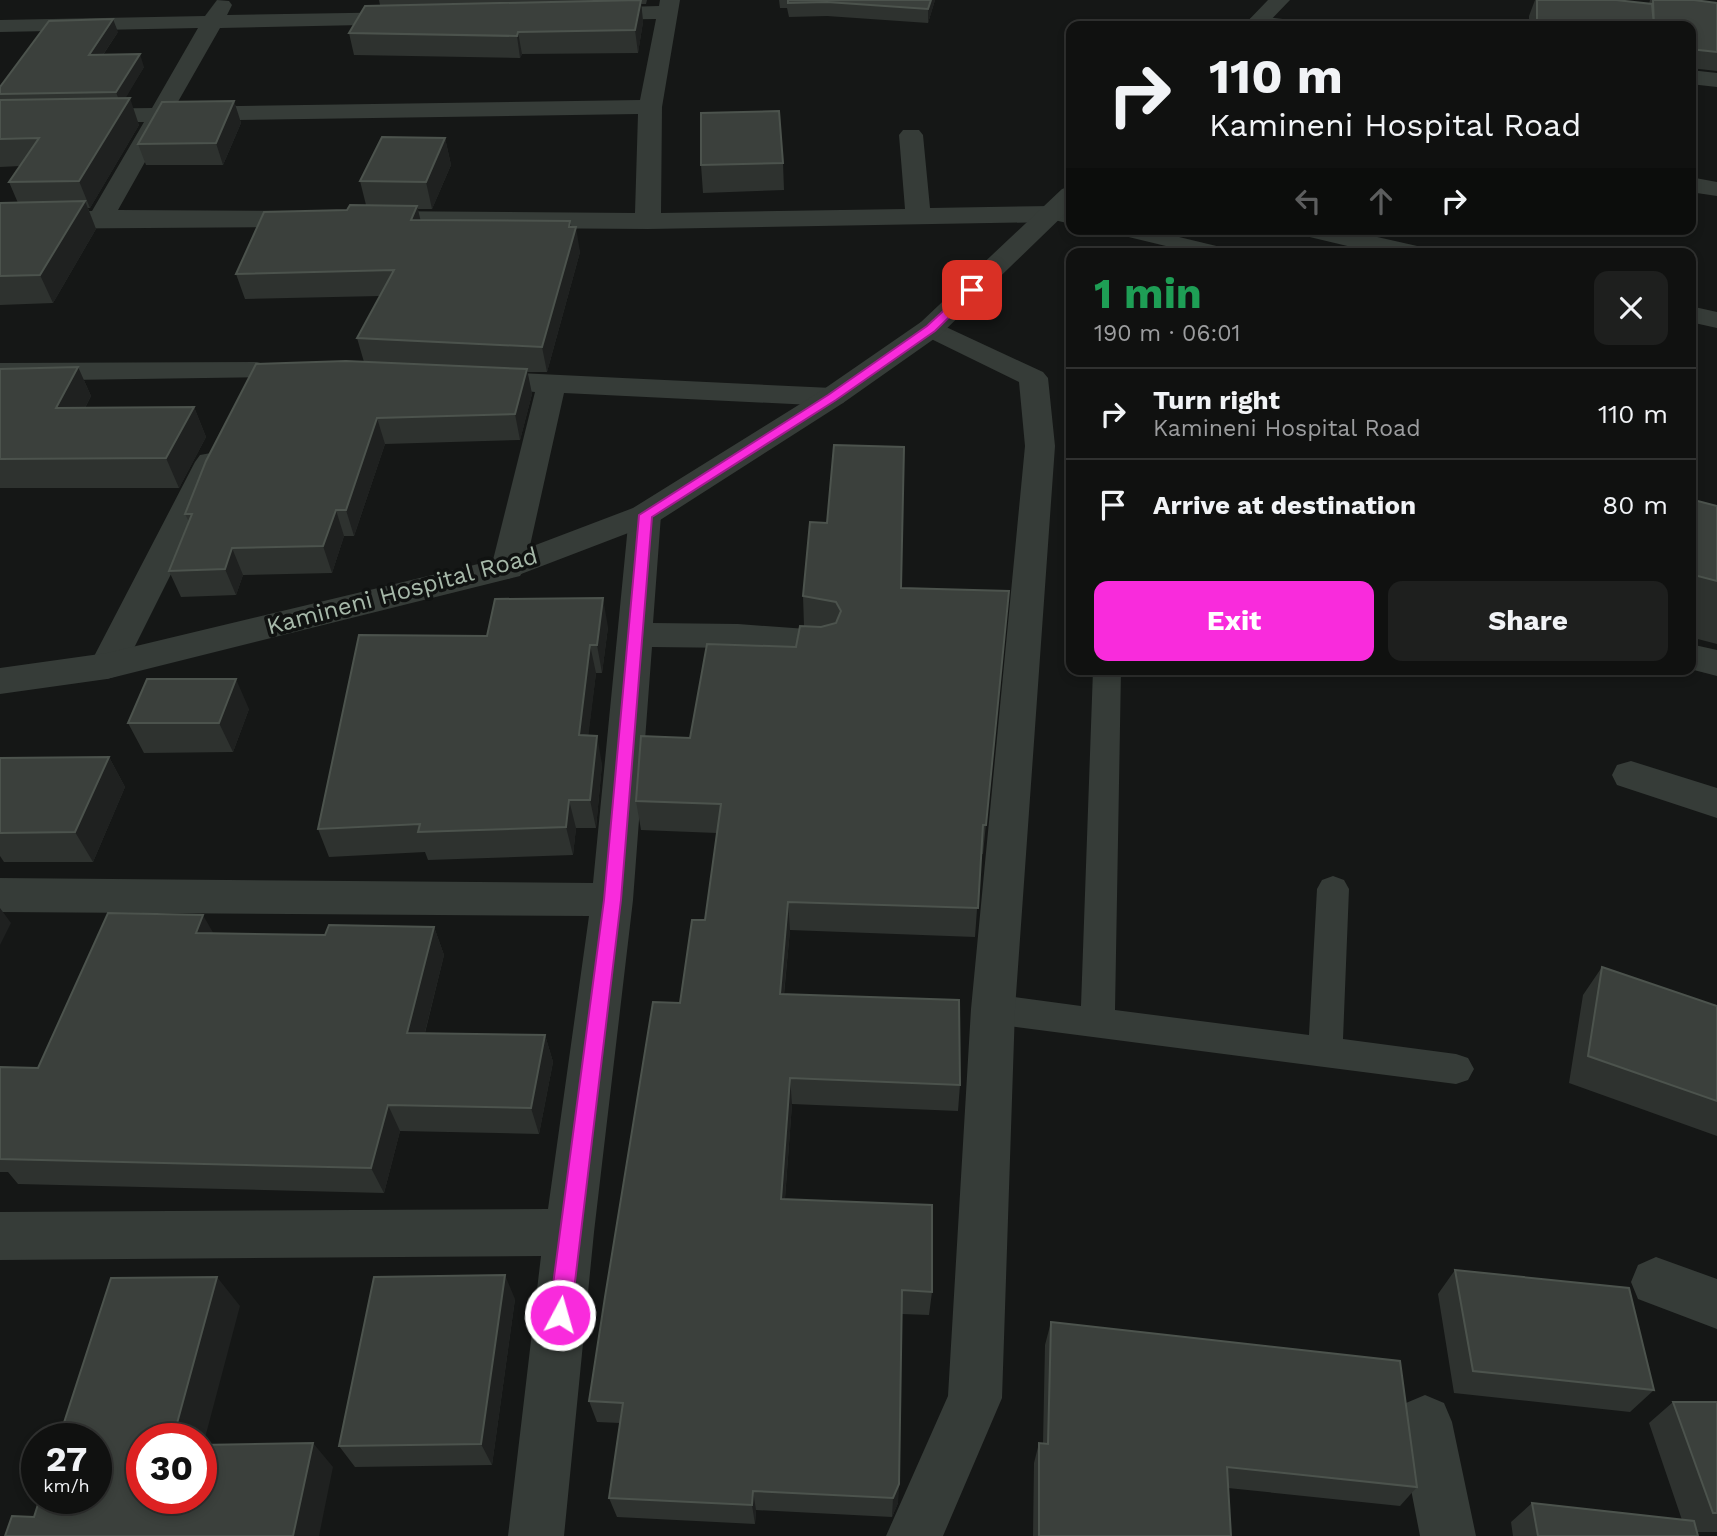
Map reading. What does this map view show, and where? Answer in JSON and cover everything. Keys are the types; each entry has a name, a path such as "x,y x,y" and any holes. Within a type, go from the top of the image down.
{"street":[{"path":"101,218 225,0"},
{"path":"1258,21 1280,0"},
{"path":"572,14 670,6 650,107 648,221"},
{"path":"0,26 434,17"},
{"path":"1696,78 1717,80"},
{"path":"0,117 650,107"},
{"path":"911,135 918,216"},
{"path":"1696,185 1717,189"},
{"path":"0,221 101,218 648,221 918,216 1065,209"},
{"name":"Kamineni Hospital Road","path":"0,681 107,666 509,568 645,515 832,397 931,328 1065,209"},
{"path":"1333,235 1390,248"},
{"path":"1696,315 1717,320"},
{"path":"914,1536 975,1398 993,1009 1040,446 1033,378 931,328"},
{"path":"0,372 262,379"},
{"path":"445,379 832,397"},
{"path":"509,568 552,383"},
{"path":"107,666 226,432"},
{"path":"536,1536 569,1232 612,900 645,515"},
{"path":"635,635 738,636 821,642"},
{"path":"1696,658 1717,663"},
{"path":"1631,775 1717,803"},
{"path":"0,895 612,900"},
{"path":"0,1236 569,1232"},
{"path":"1656,1282 1717,1304"},
{"path":"1425,1422 1448,1536"}],"lane":[{"path":"1175,235 1196,237 1215,248"},
{"path":"1098,1023 1107,675"},
{"path":"1325,1052 1333,889"},
{"path":"993,1009 1456,1069"}],"building":[{"path":"641,0 635,30 518,32 517,36 349,33 365,6"},
{"path":"788,0 931,0 928,9 827,2 788,3"},
{"path":"1537,0 1616,0 1652,4 1654,21 1537,21"},
{"path":"1653,0 1717,3 1717,52 1696,50 1696,21 1654,21"},
{"path":"113,19 89,55 140,54 116,92 0,94 0,87 49,21"},
{"path":"130,98 79,181 9,182 39,138 0,139 0,100"},
{"path":"234,101 216,143 138,144 162,102"},
{"path":"779,111 783,163 701,165 701,113"},
{"path":"382,137 445,138 426,182 360,181"},
{"path":"85,201 40,275 0,276 0,203"},
{"path":"350,205 417,206 411,220 570,221 569,227 576,227 542,347 357,338 394,270 236,274 264,212 347,210"},
{"path":"346,361 527,369 515,414 377,418 346,510 336,510 323,546 232,548 225,569 169,571 192,514 185,514 206,461 256,364"},
{"path":"78,367 56,408 194,407 166,458 0,459 0,369"},
{"path":"834,445 904,447 901,588 1009,591 986,825 983,825 978,908 788,902 780,994 959,1000 960,1085 790,1078 781,1199 932,1205 932,1292 902,1290 899,1484 893,1498 753,1491 752,1505 609,1498 623,1403 589,1401 605,1297 653,1002 680,1003 692,920 705,920 721,804 636,801 641,736 690,738 707,644 796,647 800,626 821,627 836,623 841,611 836,602 803,596 810,522 827,523"},
{"path":"1696,501 1717,506 1717,581 1696,576"},
{"path":"603,598 597,645 590,645 579,735 597,736 590,800 569,800 566,827 418,832 420,824 318,829 359,635 487,636 495,599"},
{"path":"147,679 236,679 219,723 128,723"},
{"path":"109,757 75,832 0,833 0,758"},
{"path":"108,913 203,915 196,933 325,935 329,925 434,927 407,1033 545,1035 531,1108 388,1105 371,1168 0,1159 0,1067 38,1068"},
{"path":"1602,967 1717,1006 1717,1101 1588,1056"},
{"path":"1455,1270 1629,1288 1654,1390 1473,1371"},
{"path":"505,1275 481,1444 339,1446 374,1277"},
{"path":"217,1277 177,1423 126,1423 126,1514 217,1514 217,1445 313,1443 293,1536 5,1536 12,1516 112,1514 112,1423 64,1423 111,1278"},
{"path":"1051,1322 1400,1361 1417,1487 1227,1467 1231,1536 1039,1536 1039,1443 1048,1444"},
{"path":"1673,1402 1717,1402 1717,1513 1713,1513"},
{"path":"1532,1503 1694,1521 1698,1536 1538,1536"}],"route":[{"path":"560,1315 612,900 645,515 832,397 931,328 972,290"}]}
